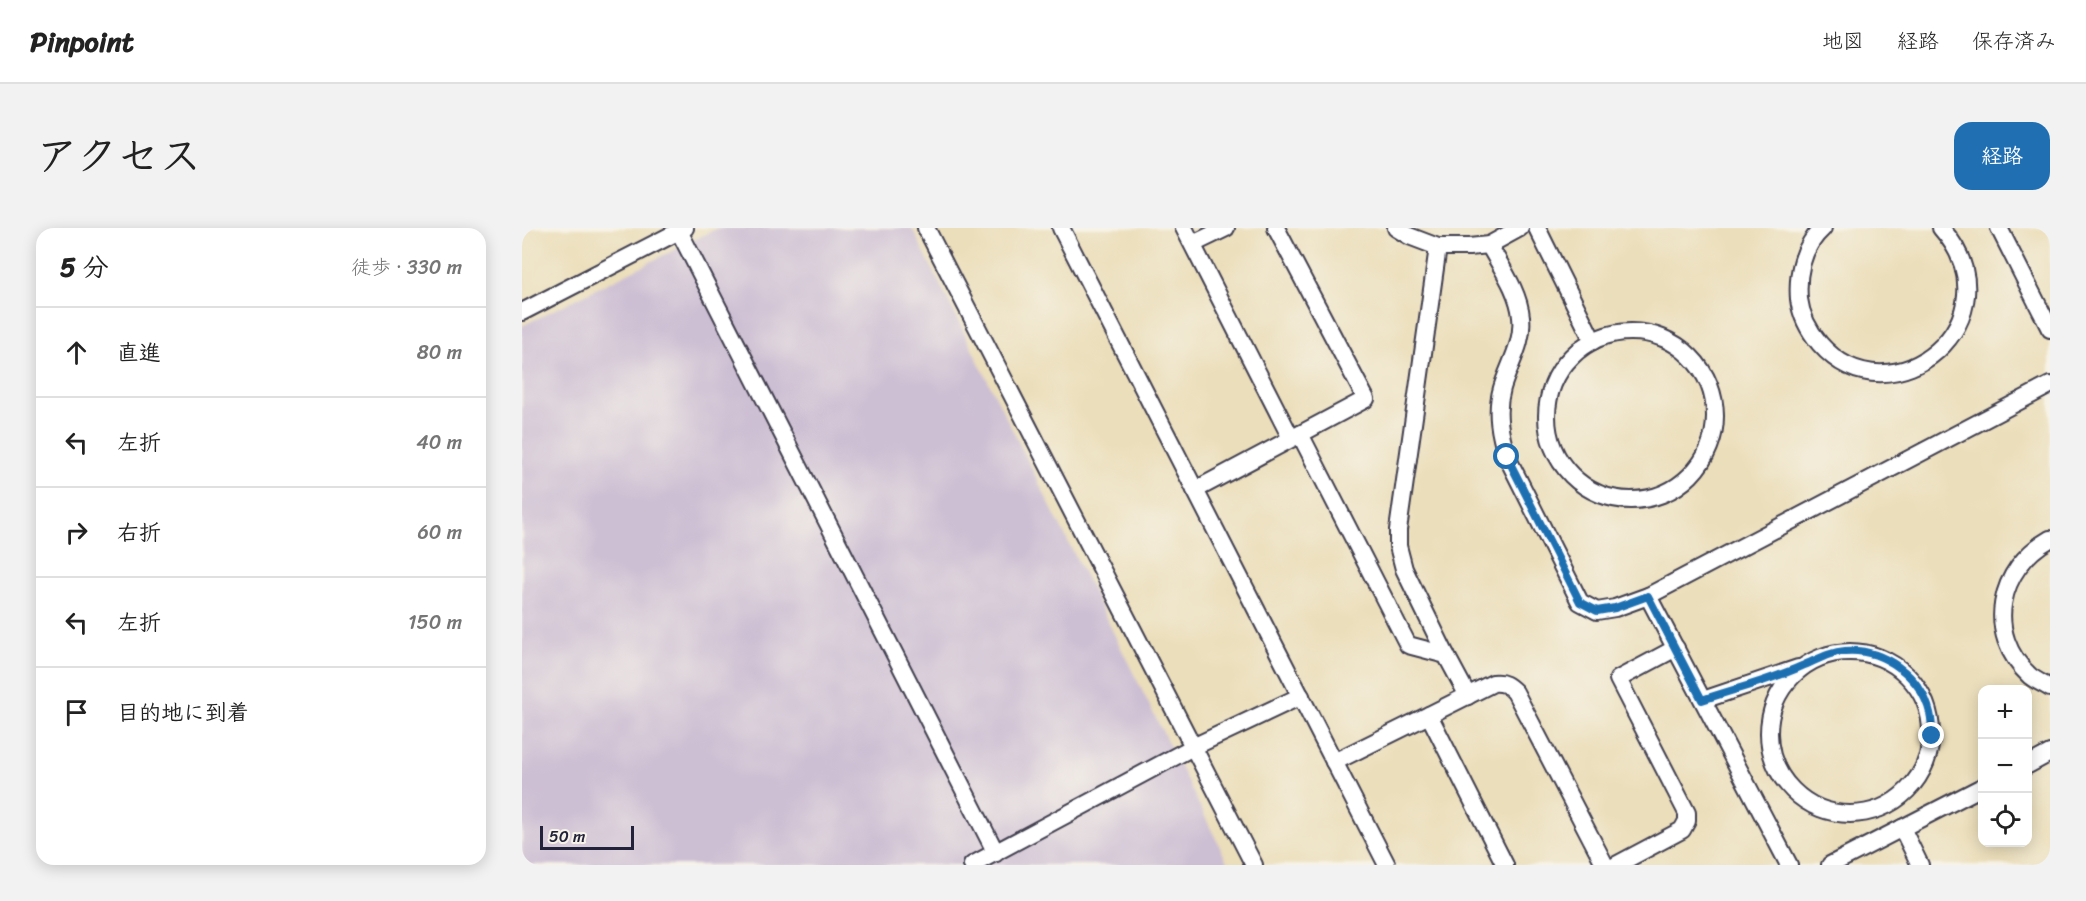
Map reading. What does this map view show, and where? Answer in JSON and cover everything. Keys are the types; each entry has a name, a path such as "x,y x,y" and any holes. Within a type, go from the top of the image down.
{"lane":[{"path":"926,228 1254,865"},
{"path":"1061,228 1387,865"},
{"path":"1184,228 1408,645 1446,655"},
{"path":"1193,244 1226,228"},
{"path":"1195,489 1366,399 1276,228"},
{"path":"1396,228 1409,236 1438,247 1489,245 1513,230"},
{"path":"1537,228 1593,341"},
{"path":"1824,228 1817,233 1804,256 1798,282 1800,308 1810,333 1828,353 1851,367 1877,373 1903,370 1928,360 1948,342 1961,319 1967,293 1964,266 1954,242 1941,228"},
{"path":"1999,228 2050,329"},
{"path":"522,312 682,229 996,853"},
{"path":"1489,245 1517,298 1521,317 1521,339 1502,389 1498,409 1500,435 1507,457 1580,602 1597,611 1615,608 1648,596 2050,385"},
{"path":"1438,247 1398,530 1398,546 1404,569 1468,696"},
{"path":"1636,331 1662,337 1685,350 1702,370 1713,394 1716,421 1710,447 1696,470 1676,488 1652,498 1625,501 1599,495 1584,486 1576,481 1559,461 1549,436 1546,410 1552,384 1566,361 1593,341 1610,333 1636,331"},
{"path":"2050,539 2035,548 2018,564 2007,584 2002,606 2004,632 2014,657 2031,676 2050,688"},
{"path":"1648,596 1789,865"},
{"path":"1616,865 1682,830 1687,821 1687,813 1618,679 1676,648"},
{"path":"1702,700 1802,667 1822,656 1845,651 1868,652 1889,660 1908,674 1922,692 1930,713 1932,736 1927,762 1914,784 1895,802 1871,812 1845,815 1820,809 1797,795 1780,776 1771,751 1769,725 1774,703 1785,683 1802,667"},
{"path":"1334,762 1493,683 1501,682 1515,692 1605,865"},
{"path":"972,865 1193,747 1301,696"},
{"path":"1429,715 1505,865"},
{"path":"2032,763 2050,753"},
{"path":"1830,865 1978,790"},
{"path":"1902,828 1920,865"}],"shaded area":[{"path":"718,228 912,228 1229,865 526,865 522,858 522,326"}],"route":[{"path":"1507,457 1580,602 1597,611 1615,608 1648,596 1702,700 1802,667 1822,656 1845,651 1868,652 1889,660 1908,674 1922,692 1930,713 1932,736"}]}
